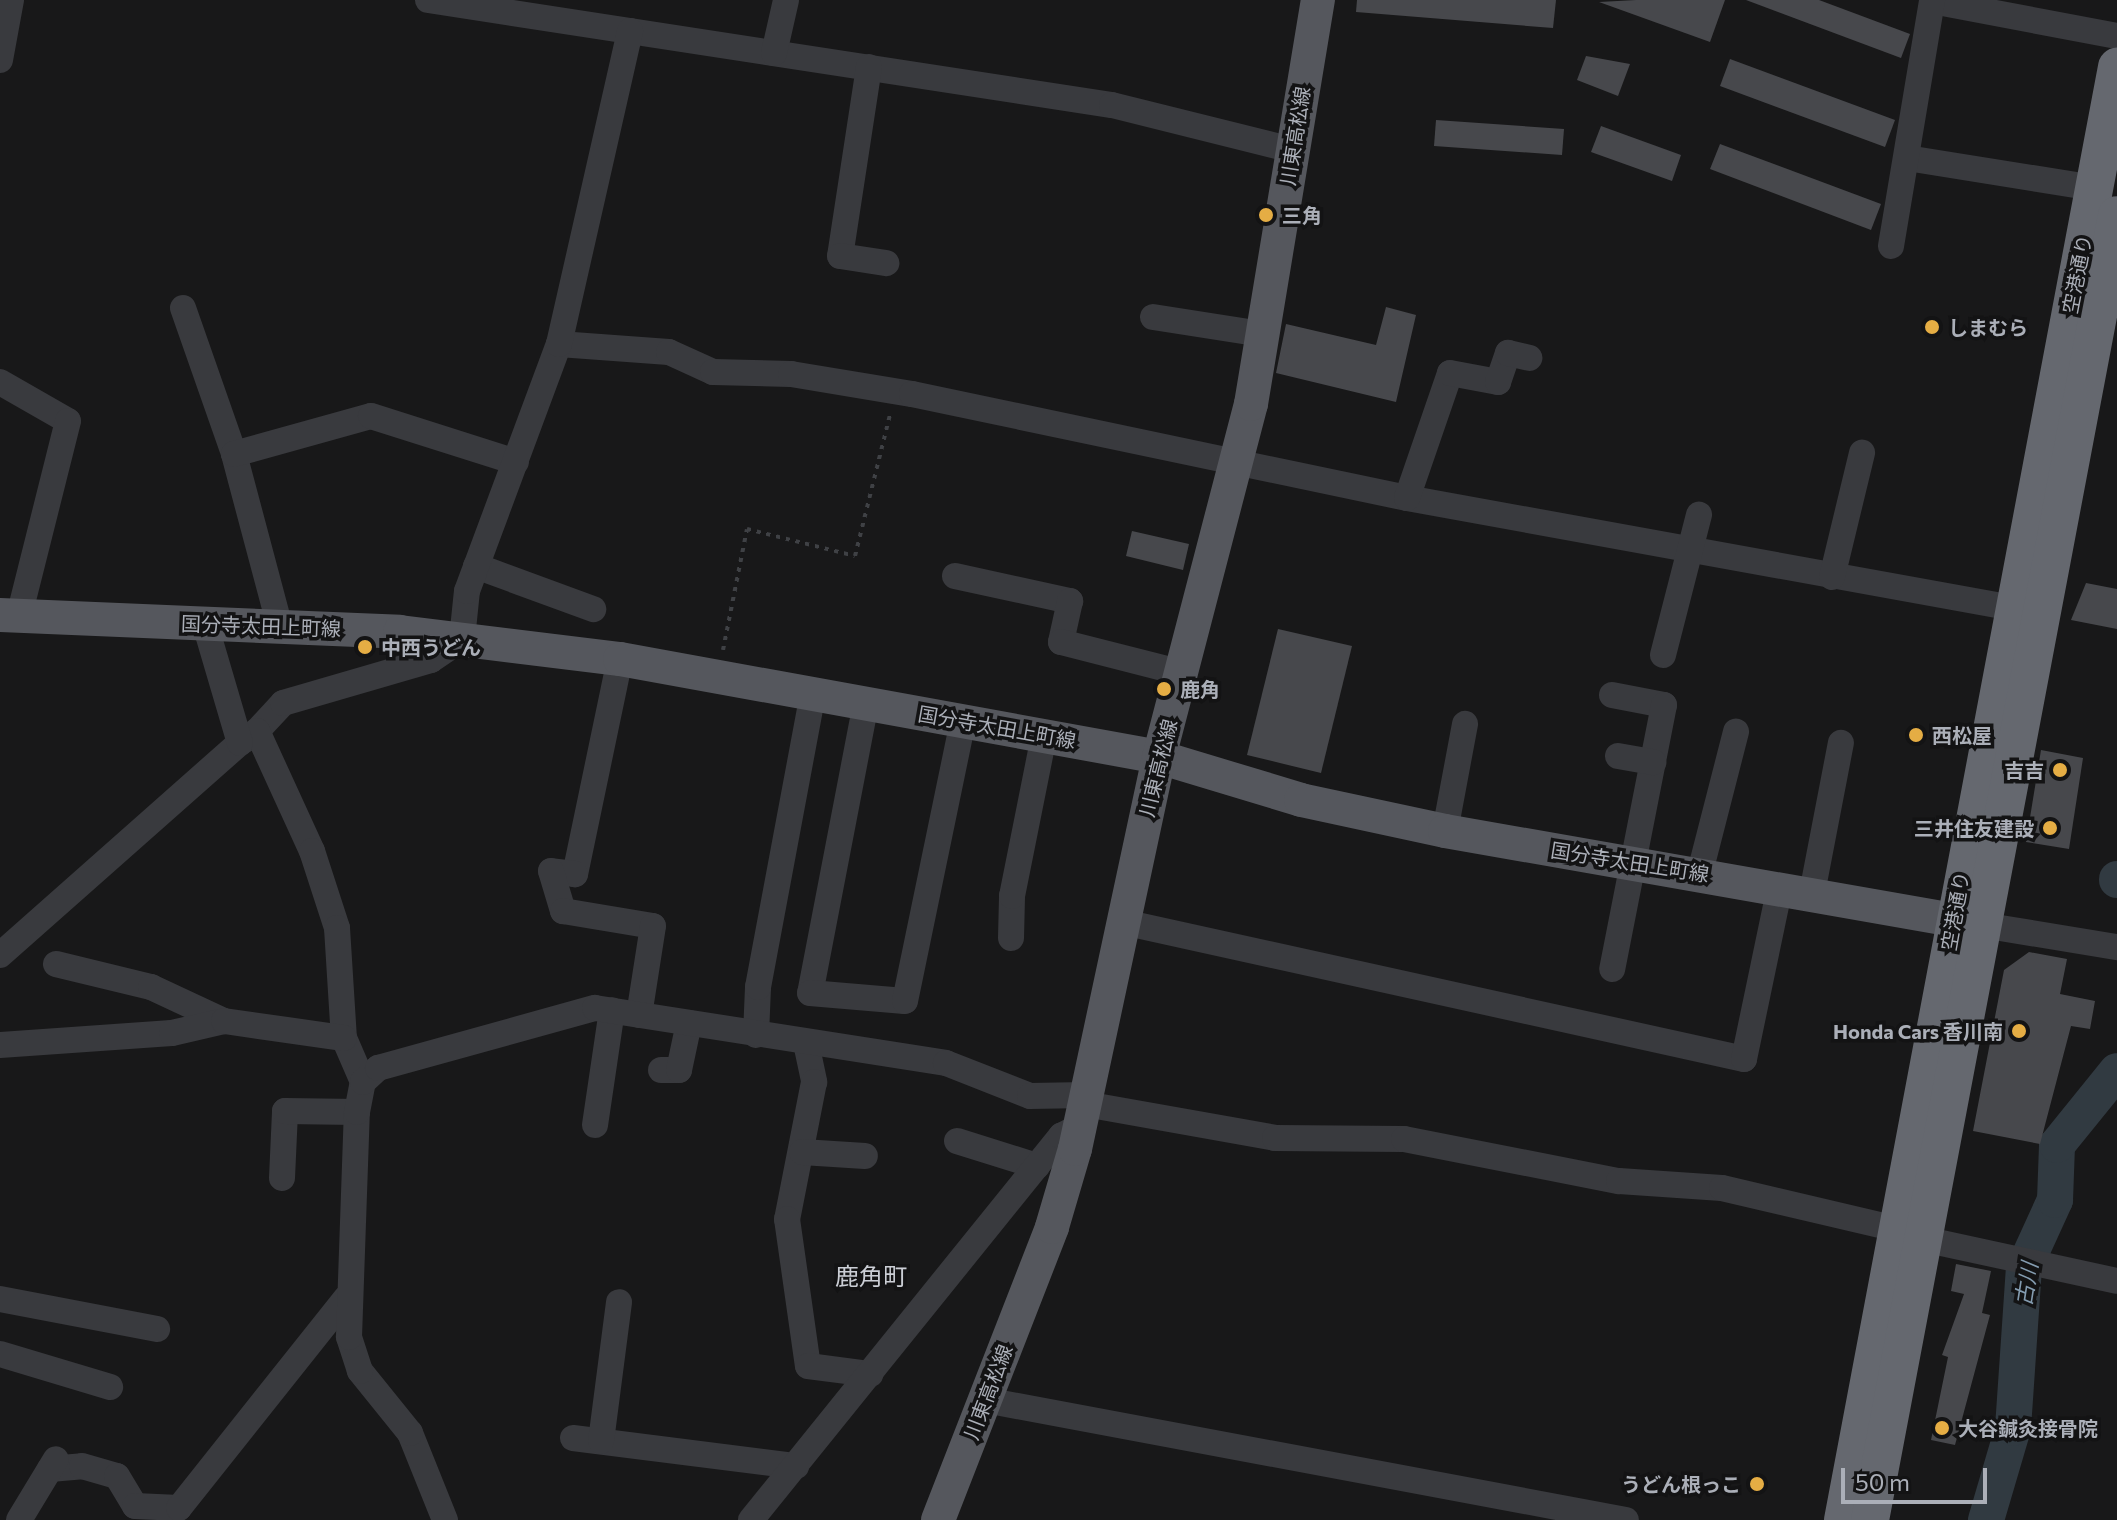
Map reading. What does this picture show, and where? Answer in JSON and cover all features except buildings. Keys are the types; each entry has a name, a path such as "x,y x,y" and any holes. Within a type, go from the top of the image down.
{"highway":[{"name":"空港通り","path":"1870,1520 1910,1234 1968,922 2108,306 2105,201 2117,67"},
{"name":"空港通り","path":"1968,922 2013,608 2105,201"},
{"name":"空港通り","path":"1843,1520 1910,1234"}],"main road":[{"name":"川東高松線","path":"938,1520 1052,1227 1084,1108 1159,757 1238,464 1318,0"},
{"name":"国分寺太田上町線","path":"9,616 280,627 462,639 620,659 1159,757 1301,800 1445,831 1633,864 1700,872 1968,922"}],"street":[{"path":"428,0 1112,105 1293,150"},
{"path":"774,53 786,0"},
{"path":"1891,246 1932,0 2117,36"},
{"path":"0,60 6,9"},
{"path":"0,955 283,703 431,660 462,639 476,566 559,344 630,31"},
{"path":"869,67 840,256 886,263"},
{"path":"1907,158 2105,201"},
{"path":"183,308 234,454 280,627"},
{"path":"1153,317 1262,334"},
{"path":"559,344 669,352 713,372 791,374 894,397 912,394 1407,498 2013,608"},
{"path":"1407,498 1450,373 1498,382 1508,353 1529,358"},
{"path":"0,382 68,421 9,616"},
{"path":"234,454 371,416 516,462"},
{"path":"1832,577 1862,453"},
{"path":"1663,655 1699,515"},
{"path":"476,566 554,601 593,609"},
{"path":"955,576 1070,601 1061,642 1183,673"},
{"path":"19,1520 53,1464 82,1466 117,1476 135,1506 179,1508 346,1298 356,1272 357,1112 363,1082 344,1038 337,928 312,851 248,737 205,624"},
{"path":"620,659 575,874 551,871 563,911 653,926 639,1015"},
{"path":"756,1035 758,987 813,693"},
{"path":"1612,695 1664,705 1612,969"},
{"path":"866,703 810,993 905,1001 963,721"},
{"path":"1445,831 1465,724"},
{"path":"1700,872 1736,732"},
{"path":"1011,938 1012,896 1044,736"},
{"path":"1123,922 1744,1059 1841,743"},
{"path":"1618,756 1653,762"},
{"path":"1968,922 2117,947"},
{"path":"56,964 151,987 224,1021 344,1038"},
{"path":"595,1125 612,1010"},
{"path":"363,1082 378,1068 423,1061 573,1012 612,1010 946,1063 1030,1096 1084,1108 1275,1138 1404,1139 1619,1181 1722,1188 2117,1281"},
{"path":"0,1045 12,1050 172,1033 224,1021"},
{"path":"661,1070 679,1070 689,1023"},
{"path":"806,1043 814,1082 787,1219 808,1366 870,1374"},
{"path":"751,1520 1084,1108"},
{"path":"282,1178 285,1111 357,1112"},
{"path":"957,1141 1037,1166"},
{"path":"802,1152 865,1156"},
{"path":"346,1298 360,1371 410,1433 445,1520"},
{"path":"0,1299 157,1329"},
{"path":"601,1441 619,1302"},
{"path":"0,1354 110,1387"},
{"path":"985,1400 1626,1520"},
{"path":"573,1438 796,1466"}],"path":[{"path":"717,676 747,529 855,556 894,397"}],"waterway":[{"name":"古川","path":"1986,1520 2013,1428 2024,1268 2055,1200 2057,1145 2117,1071"}],"place":[{"name":"三角","path":"1266,215"},
{"name":"しまむら","path":"1932,327"},
{"name":"中西うどん","path":"365,647"},
{"name":"鹿角","path":"1164,689"},
{"name":"西松屋","path":"1916,735"},
{"name":"吉吉","path":"2060,770"},
{"name":"三井住友建設","path":"2050,828"},
{"name":"Honda Cars 香川南","path":"2019,1031"},
{"name":"大谷鍼灸接骨院","path":"1942,1428"},
{"name":"うどん根っこ","path":"1757,1484"}],"district":[{"name":"鹿角町","path":"871,1276"}]}
